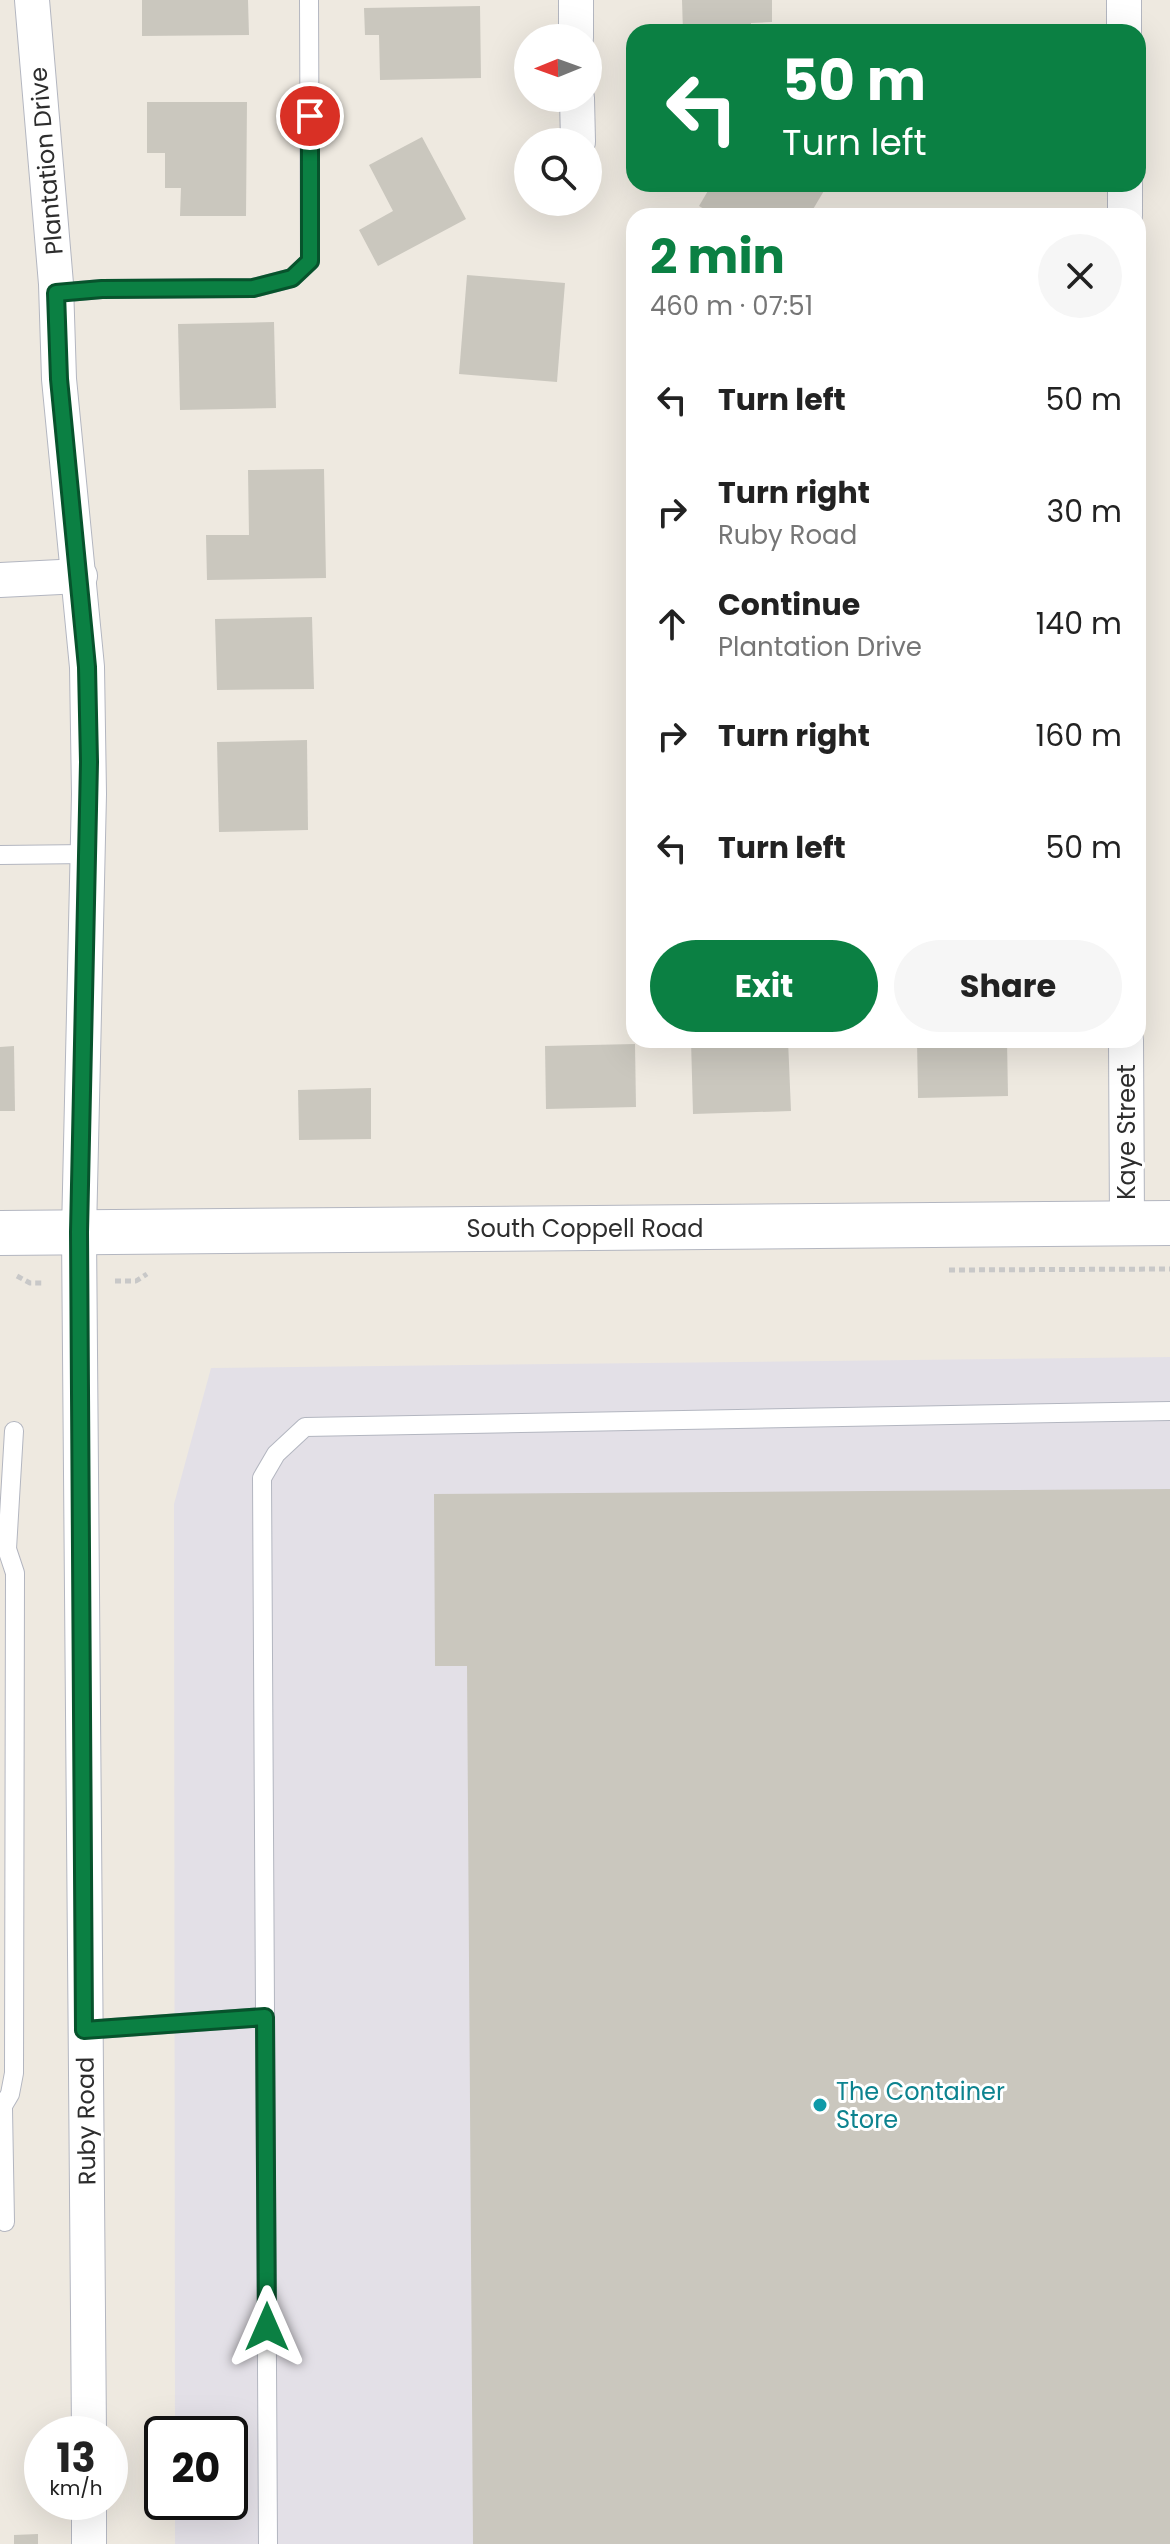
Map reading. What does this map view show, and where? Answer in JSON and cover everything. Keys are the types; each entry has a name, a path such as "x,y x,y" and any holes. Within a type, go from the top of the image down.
{"street":[{"name":"Plantation Drive","path":"32,0 56,293 59,379 87,667 88,854 79,1232"},
{"path":"576,0 576,24"},
{"path":"1124,0 1124,24"},
{"path":"0,580 80,576"},
{"name":"Kaye Street","path":"1126,1048 1127,1223"},
{"name":"South Coppell Road","path":"0,1233 1170,1223"},
{"name":"Ruby Road","path":"79,1232 89,2416"},
{"path":"89,2520 89,2544"}],"lane":[{"path":"56,293 102,289 253,288 292,278 310,261 309,0"},
{"path":"0,855 88,854"},
{"path":"268,2544 262,1478 276,1454 305,1427 1170,1411"},
{"path":"5,2222 2,2110 10,2094 14,2073 15,1573 4,1547 14,1431"},
{"path":"84,2030 265,2017"}],"shaded area":[{"name":"The Container Store","path":"1170,1357 1170,2544 175,2544 175,2520 248,2520 248,2416 175,2416 174,1504 211,1368"}],"building":[{"path":"142,0 248,0 249,35 142,36"},
{"path":"682,0 772,0 772,22 683,24"},
{"path":"480,6 481,78 380,80 379,35 365,35 364,8"},
{"path":"147,102 247,102 246,216 180,216 181,188 165,188 165,153 147,153"},
{"path":"422,137 466,219 378,266 359,230 393,211 369,165"},
{"path":"707,192 823,192 814,208 699,206"},
{"path":"467,275 565,283 557,382 459,374"},
{"path":"274,322 276,408 180,410 178,324"},
{"path":"324,469 326,578 207,580 206,535 249,535 248,470"},
{"path":"312,617 314,689 217,690 215,619"},
{"path":"307,740 308,830 219,832 217,742"},
{"path":"626,1044 626,1048 635,1048 636,1107 546,1109 545,1046"},
{"path":"14,1046 15,1111 0,1111 0,1047"},
{"path":"691,1048 788,1048 791,1111 693,1114"},
{"path":"917,1048 1007,1048 1008,1096 918,1098"},
{"path":"371,1088 371,1139 299,1140 298,1090"},
{"name":"The Container Store","path":"1170,1489 1170,2544 473,2544 467,1666 435,1666 434,1494"},
{"path":"38,2534 38,2544 14,2544 14,2535"}],"place":[{"name":"The Container Store","path":"820,2105"}],"route":[{"path":"267,2327 265,2017 84,2030 79,1232 89,762 87,667 59,379 56,293 102,289 253,288 292,278 310,261 310,116"}]}
